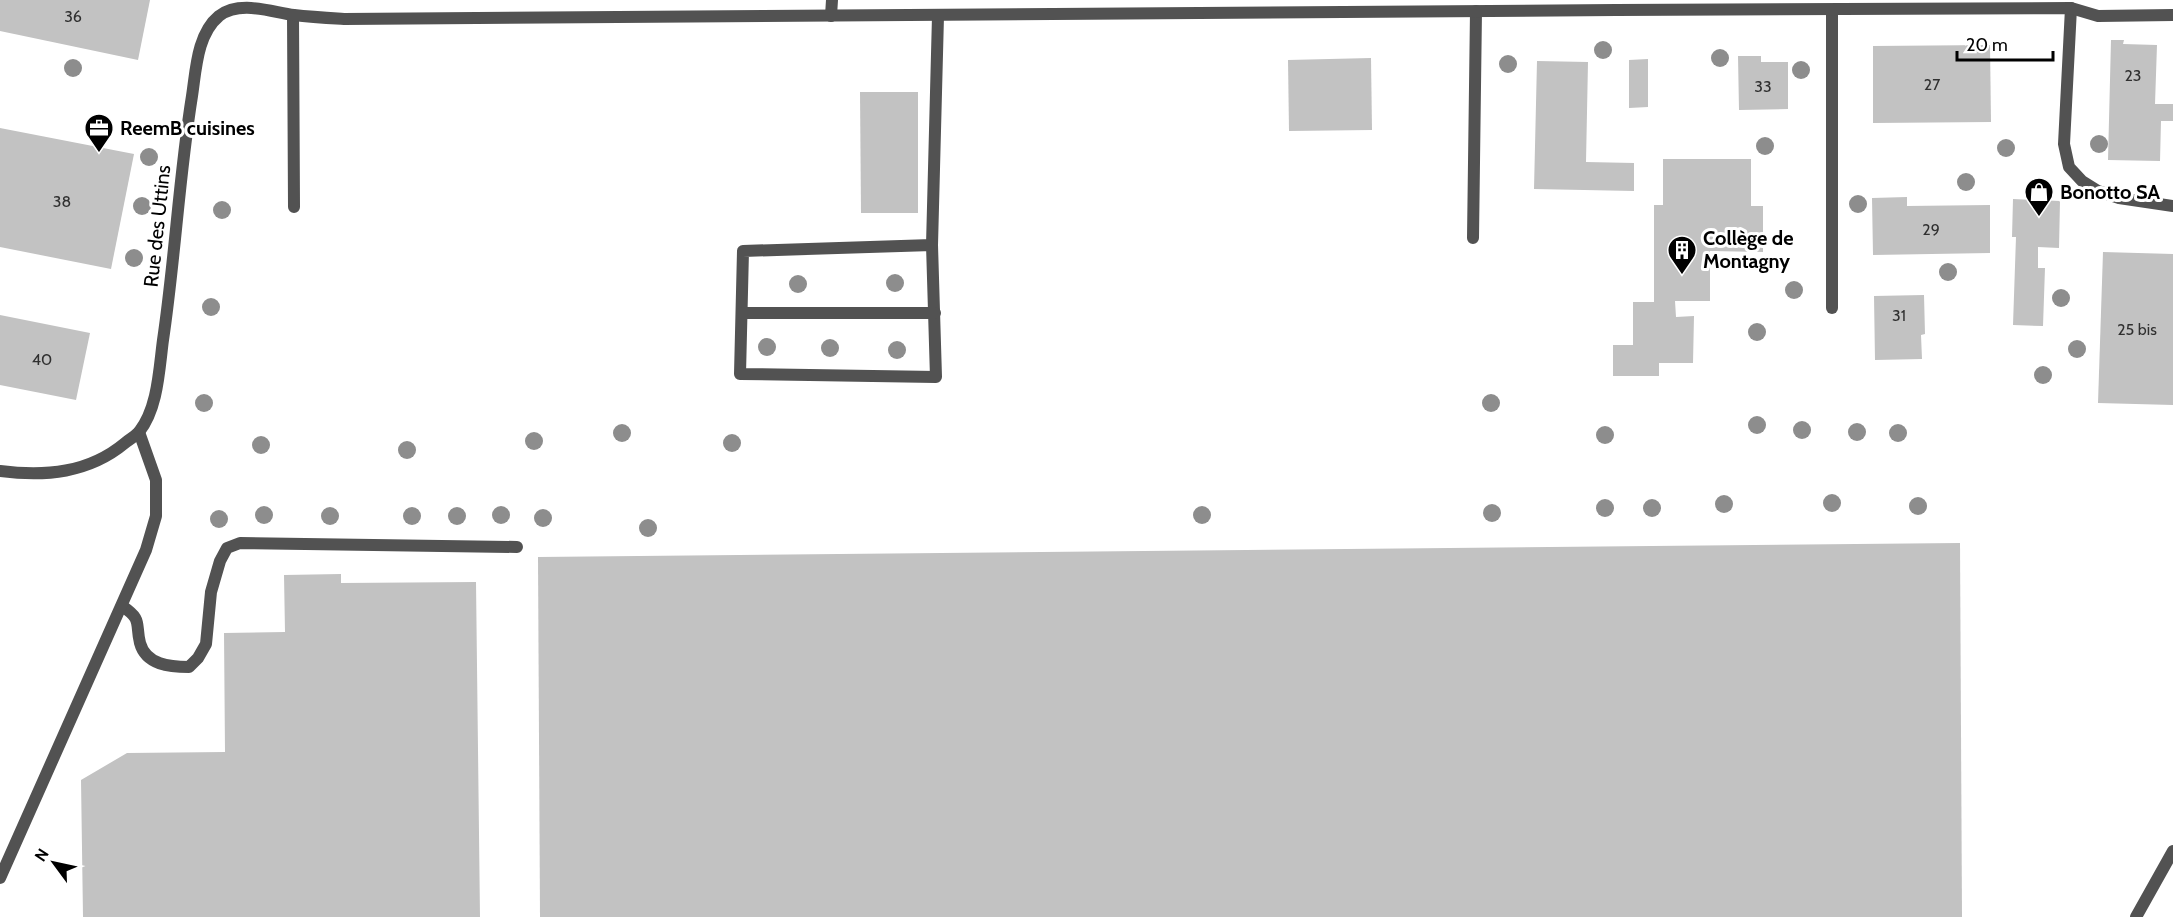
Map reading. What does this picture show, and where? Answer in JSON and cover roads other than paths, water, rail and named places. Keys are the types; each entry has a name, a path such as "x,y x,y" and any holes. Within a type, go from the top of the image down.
{"street":[{"path":"831,16 832,0"},
{"path":"233,4 293,15 344,19 938,16 1476,6 1832,10 1935,4 2071,8 2098,16 2173,15"},
{"name":"Rue des Uttins","path":"138,432 150,411 157,382 168,307 188,120 199,53 208,30 233,4"},
{"path":"1473,238 1476,6"},
{"path":"2071,8 2064,144 2069,167 2082,181 2098,191 2119,198 2173,206"},
{"path":"1832,10 1832,308"},
{"path":"293,15 294,207"},
{"path":"932,245 742,250 740,374 936,377 932,245 938,16"},
{"path":"742,313 934,314"},
{"path":"0,471 50,474 80,468 110,455 138,432 156,480 156,516 146,550 0,878"},
{"path":"122,606 132,613 139,624 140,644 146,655 158,663 171,667 189,667 198,658 206,644 211,592 220,561 228,549 240,543 518,547"},
{"path":"2136,917 2173,851"}],"place":[{"name":"ReemB cuisines","path":"99,154"},
{"name":"Bonotto SA","path":"2039,218"},
{"name":"Collège de Montagny","path":"1682,276"}]}
